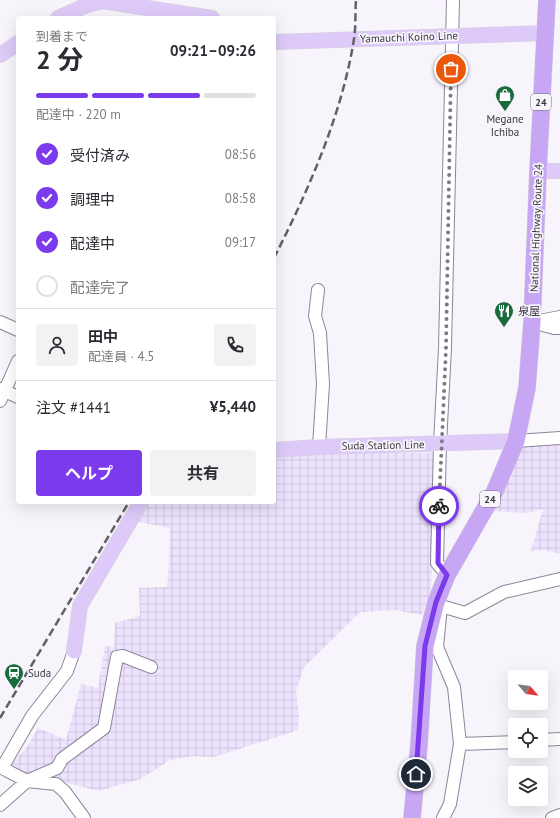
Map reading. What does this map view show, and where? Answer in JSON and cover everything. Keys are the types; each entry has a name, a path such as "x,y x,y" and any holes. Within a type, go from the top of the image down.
{"highway":[{"name":"National Highway Route 24","path":"411,817 419,746 425,646 447,575 494,493 516,441 527,388 532,322 538,171 548,0"}],"main road":[{"path":"62,16 87,5 109,1 200,16"},
{"name":"Yamauchi Koino Line","path":"276,42 545,33"},
{"path":"0,55 16,45"},
{"path":"538,171 560,171"},
{"name":"Suda Station Line","path":"276,450 319,447 516,441"},
{"path":"74,650 80,606 140,504"}],"street":[{"path":"447,575 438,563 440,444 446,348 454,0"},
{"path":"318,290 315,316 320,333 323,384 319,447"},
{"path":"532,322 560,317"},
{"path":"0,322 16,329"},
{"path":"532,322 554,328 560,328"},
{"path":"16,365 2,394 16,397"},
{"path":"516,441 560,438"},
{"path":"444,818 450,804 460,744 454,687 437,647 439,604 465,613 504,592 560,579"},
{"path":"74,650 67,671 32,716 2,768 27,781 56,784 65,792 84,818"},
{"path":"0,805 27,781 58,768 62,759 104,728 117,657 123,656 151,667"},
{"path":"548,740 560,739"},
{"path":"460,744 508,742"},
{"path":"552,818 560,815"}],"shaded area":[{"path":"560,443 560,554 544,550 531,551 543,509 527,513 491,511 506,481 510,480 522,444"},
{"path":"335,452 436,453 431,590 422,615 395,610 360,612 304,667 296,690 299,715 298,730 214,757 193,756 170,760 141,779 98,791 56,780 35,781 10,766 27,747 38,728 66,740 81,684 98,688 105,646 114,647 115,623 140,616 139,588 167,587 170,528 134,521 144,504 276,504 276,457"}],"railway":[{"path":"276,254 311,179 341,96 349,67 354,39 356,0"},
{"path":"0,718 128,504"}],"way so far":[{"path":"439,506 440,444 446,348 451,69"}],"place":[{"name":"Megane Ichiba","path":"505,112"},
{"name":"泉屋","path":"504,328"},
{"name":"Suda","path":"14,690"}],"route":[{"path":"416,774 425,646 436,602 447,575 438,563 439,506"}]}
